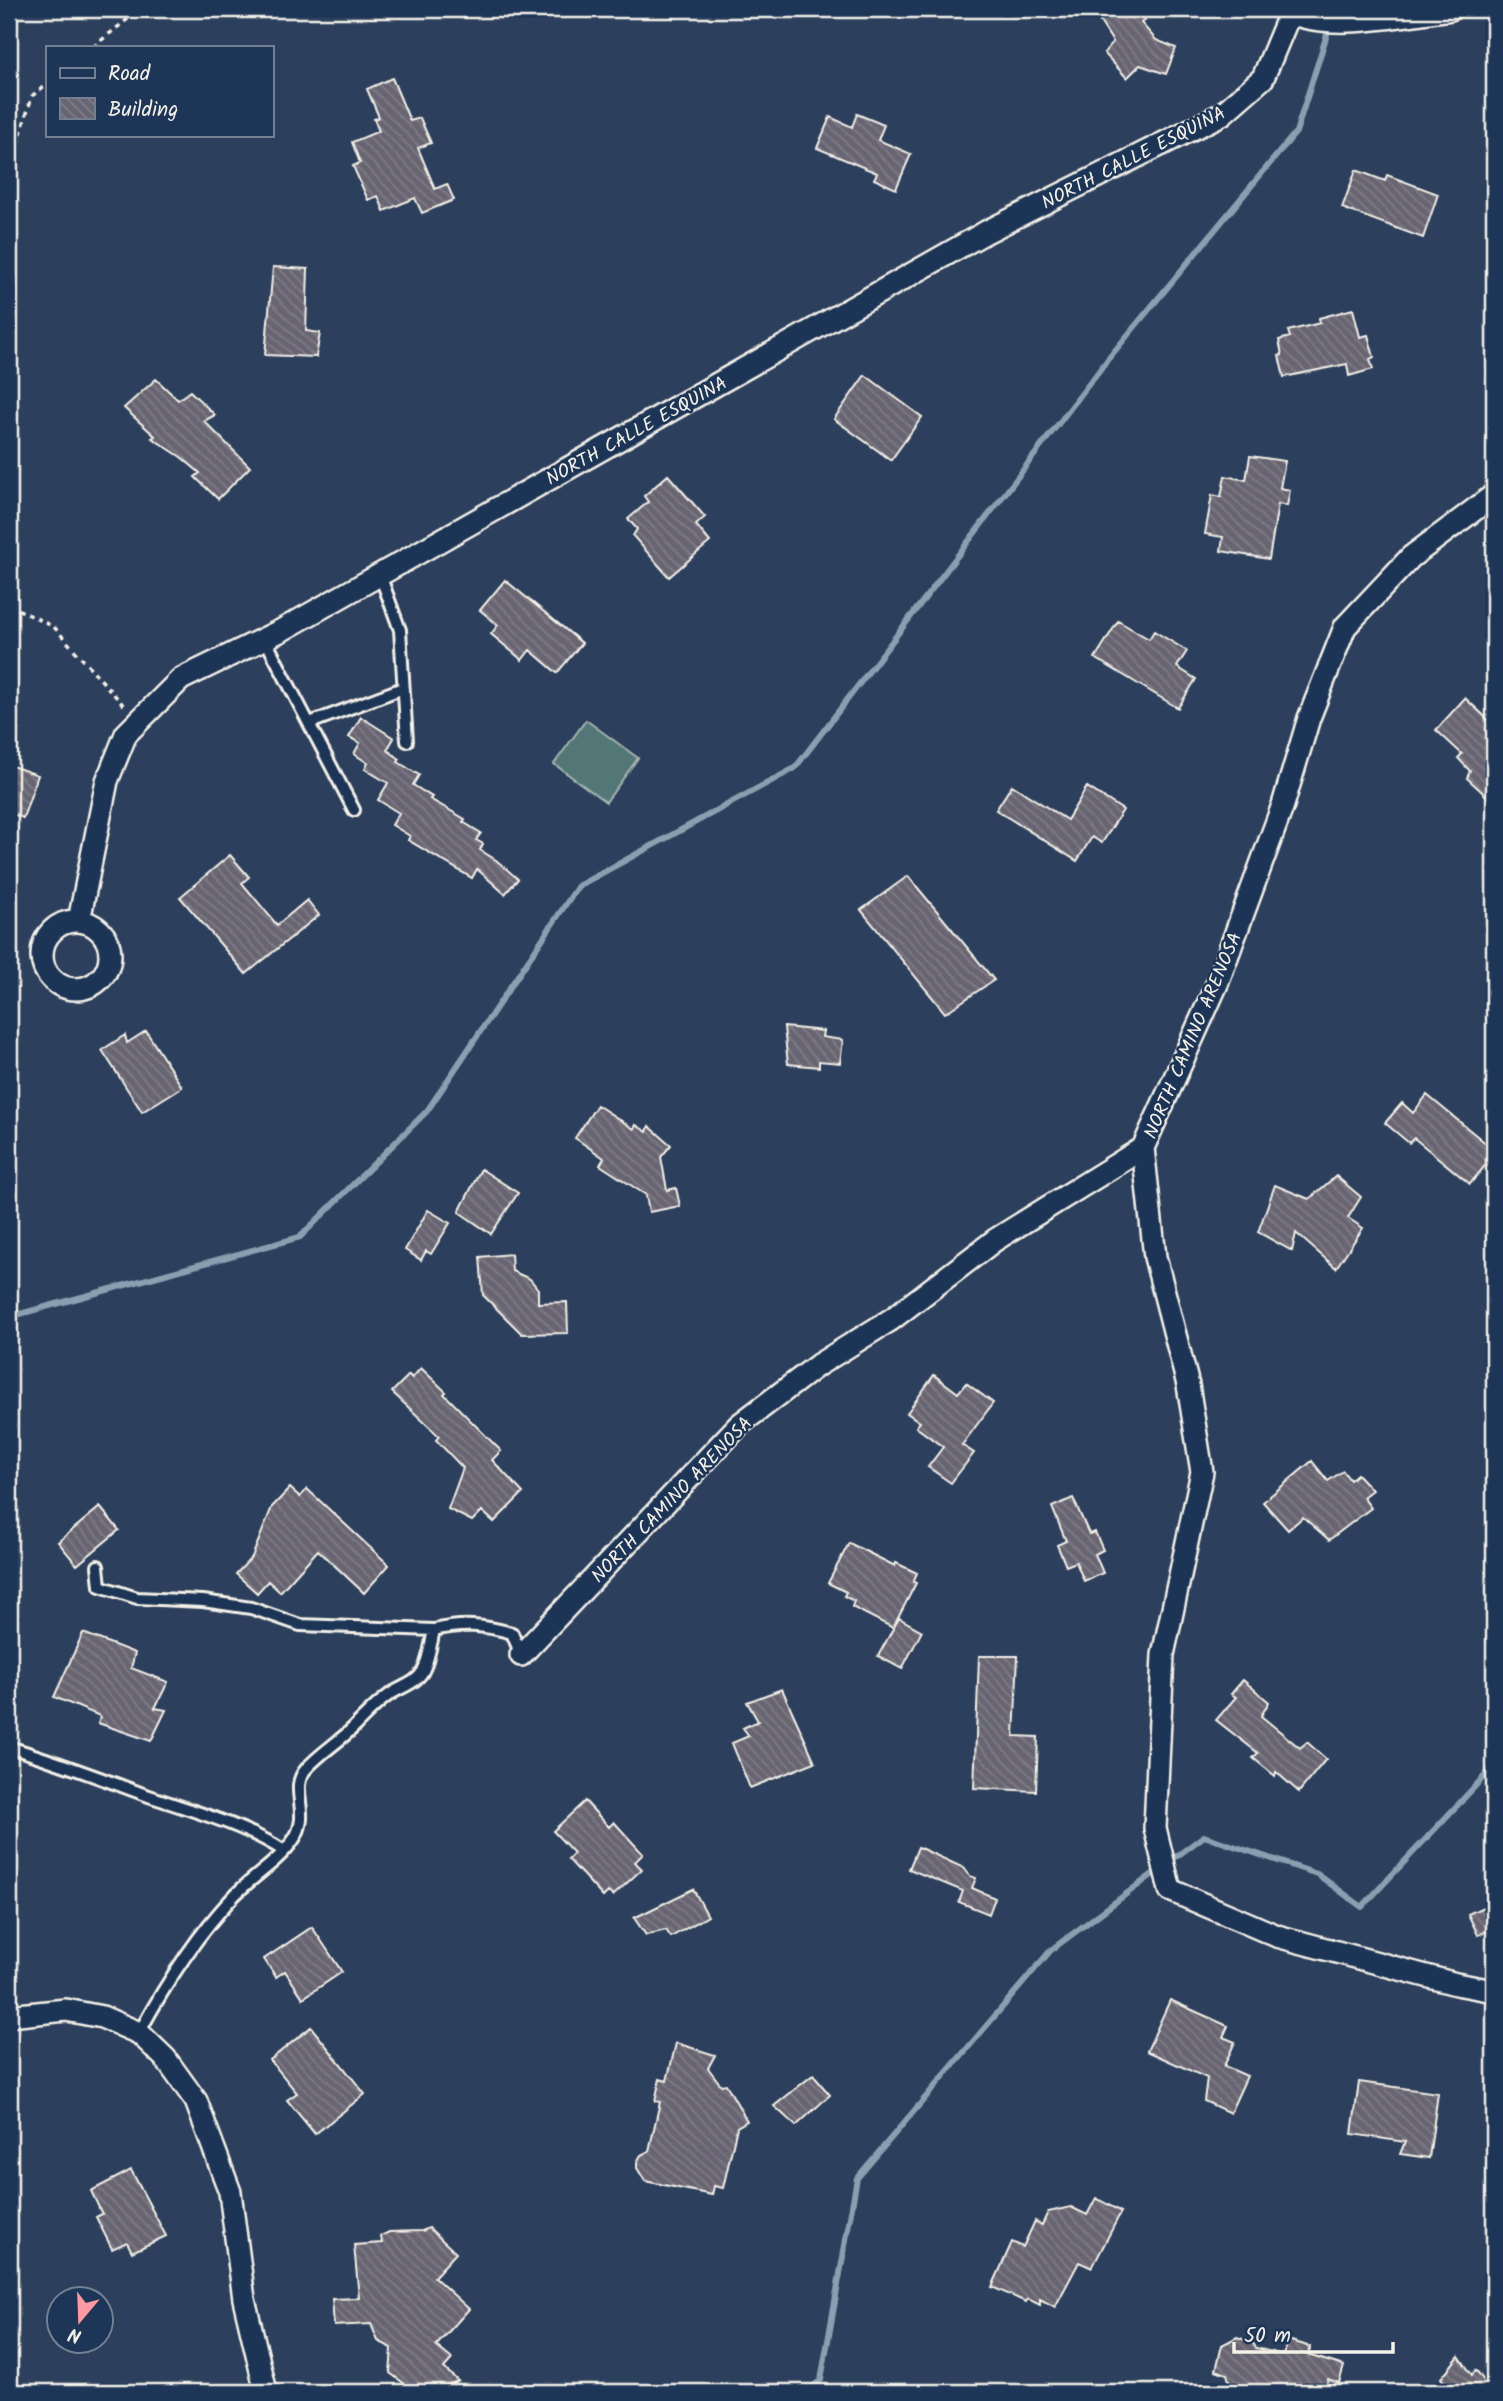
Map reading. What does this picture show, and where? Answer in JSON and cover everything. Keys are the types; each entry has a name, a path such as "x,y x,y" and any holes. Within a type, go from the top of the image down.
{"street":[{"path":"1286,11 1339,22 1451,9"},
{"name":"NORTH CALLE ESQUINA","path":"79,921 107,781 126,734 181,679 265,639 986,232 1222,114 1264,78 1286,11"},
{"name":"NORTH CAMINO ARENOSA","path":"521,1655 740,1424 818,1365 892,1319 995,1240 1143,1148 1217,984 1283,805 1309,718 1345,627 1411,557 1494,495"},
{"path":"1143,1148 1155,1257 1188,1385 1202,1472 1163,1655 1155,1828 1170,1890 1277,1936 1456,1984 1494,1991"},
{"path":"9,2016 66,2010 102,2017 139,2033 165,2058 196,2101 230,2192 244,2299 266,2392"}],"lane":[{"path":"380,575 400,630 407,741"},
{"path":"265,639 354,810"},
{"path":"310,723 403,688"},
{"path":"99,1566 100,1586 137,1598 202,1601 251,1608 300,1625 434,1630 451,1626 484,1625 512,1633 521,1655"},
{"path":"139,2033 159,1996 202,1933 233,1897 295,1838 303,1814 298,1787 304,1770 374,1706 409,1685 422,1672 434,1630"},
{"path":"9,1747 70,1766 204,1815 264,1838 284,1851"}],"path":[{"path":"94,46 134,14 145,9"},
{"path":"9,173 32,96 46,85"},
{"path":"9,605 54,627 138,722"}],"green space":[{"path":"586,720 638,758 606,802 554,764"}],"building":[{"path":"1092,9 1134,9 1145,20 1141,23 1156,40 1176,48 1166,74 1140,65 1127,78 1104,53 1113,42"},
{"path":"392,78 410,121 420,118 431,143 418,148 435,189 447,184 454,200 422,213 415,198 384,211 378,196 368,200 353,166 360,163 352,142 379,131 374,119 379,117 367,89"},
{"path":"857,114 884,125 878,140 911,154 896,189 874,179 877,173 817,148 830,117 852,127"},
{"path":"1356,170 1385,181 1387,175 1438,194 1423,238 1342,208"},
{"path":"273,267 308,269 306,331 320,333 316,357 265,355"},
{"path":"1353,309 1360,337 1368,335 1374,357 1370,359 1373,369 1349,376 1347,364 1284,377 1279,356 1282,355 1279,340 1290,337 1288,331 1320,323 1319,318"},
{"path":"865,375 922,417 891,460 834,419"},
{"path":"156,379 178,400 190,391 215,415 204,421 250,467 218,499 195,477 200,473 152,438 155,436 124,408"},
{"path":"1250,456 1285,461 1280,488 1290,490 1287,506 1278,504 1269,559 1221,551 1223,537 1205,534 1212,495 1221,497 1225,476 1246,480"},
{"path":"668,475 705,517 696,525 710,542 669,577 633,536 637,529 628,519 648,502 644,496"},
{"path":"505,580 582,643 557,673 530,650 522,660 491,634 498,625 480,610"},
{"path":"1118,621 1149,639 1154,631 1187,651 1177,667 1196,679 1178,708 1095,658"},
{"path":"1465,698 1494,725 1494,803 1467,778 1470,771 1458,758 1462,754 1436,730"},
{"path":"361,717 394,738 387,750 400,759 398,762 419,775 413,785 432,797 430,799 465,819 463,822 481,833 476,840 483,844 480,850 518,879 505,894 477,869 472,878 408,840 410,836 392,825 399,813 378,800 388,783 365,769 368,763 354,754 360,743 349,737"},
{"path":"9,765 38,775 23,818 9,813"},
{"path":"1012,785 1067,820 1087,787 1123,810 1102,843 1092,837 1077,861 996,810"},
{"path":"230,855 249,877 242,883 277,925 307,900 319,915 246,974 180,897"},
{"path":"908,876 994,980 945,1013 861,910"},
{"path":"784,1027 823,1031 822,1037 843,1040 840,1063 819,1061 819,1067 788,1064"},
{"path":"146,1031 182,1087 142,1112 102,1050 125,1035 127,1043"},
{"path":"1427,1095 1494,1150 1494,1155 1470,1184 1414,1138 1409,1143 1385,1123 1402,1103 1413,1113"},
{"path":"597,1105 634,1129 636,1125 647,1132 649,1126 671,1145 661,1157 667,1190 676,1188 680,1206 649,1212 646,1195 600,1165 604,1158 575,1138"},
{"path":"481,1169 518,1193 491,1234 459,1212"},
{"path":"1336,1176 1361,1197 1348,1218 1363,1228 1336,1268 1296,1233 1292,1251 1258,1232 1275,1185 1309,1199"},
{"path":"428,1210 450,1223 431,1254 426,1251 421,1260 405,1250"},
{"path":"511,1254 512,1271 530,1279 538,1289 538,1303 567,1302 568,1333 522,1334 483,1295 480,1257"},
{"path":"421,1368 501,1451 492,1460 523,1493 494,1522 482,1511 472,1521 448,1509 463,1468 436,1440 439,1436 392,1392 409,1375 412,1378"},
{"path":"934,1375 958,1393 966,1383 993,1403 962,1445 974,1453 951,1483 928,1467 943,1447 916,1427 920,1422 907,1413"},
{"path":"1312,1461 1328,1481 1343,1471 1350,1480 1357,1474 1372,1490 1363,1497 1371,1508 1329,1540 1303,1517 1288,1530 1263,1502"},
{"path":"290,1488 300,1497 307,1489 389,1565 364,1593 318,1550 280,1592 268,1581 257,1593 236,1574 252,1557 272,1507"},
{"path":"1073,1498 1089,1534 1095,1532 1103,1550 1095,1554 1103,1573 1084,1581 1076,1562 1066,1566 1057,1545 1066,1541 1052,1507"},
{"path":"100,1507 119,1530 77,1565 58,1542"},
{"path":"849,1543 895,1566 896,1563 917,1573 913,1582 916,1583 893,1628 852,1607 854,1601 844,1596 846,1592 828,1583"},
{"path":"899,1618 922,1631 902,1669 878,1656"},
{"path":"83,1633 135,1653 131,1668 168,1682 155,1708 166,1710 151,1741 98,1723 100,1716 54,1697"},
{"path":"979,1656 1018,1656 1014,1736 1038,1737 1036,1791 974,1788"},
{"path":"1243,1680 1269,1702 1261,1716 1300,1748 1307,1742 1326,1759 1299,1792 1276,1772 1275,1776 1253,1758 1258,1753 1216,1720 1236,1697 1231,1694"},
{"path":"782,1689 815,1762 750,1788 732,1743 749,1736 743,1728 758,1721 747,1702"},
{"path":"585,1801 609,1827 614,1822 643,1854 635,1862 642,1869 613,1896 608,1892 603,1897 568,1859 574,1853 553,1831"},
{"path":"918,1847 964,1868 970,1876 976,1878 972,1888 995,1898 989,1914 959,1902 963,1891 909,1869"},
{"path":"693,1889 708,1916 671,1937 666,1930 646,1935 634,1918"},
{"path":"1494,1902 1494,1928 1478,1935 1468,1914"},
{"path":"312,1927 342,1972 303,1998 285,1971 276,1977 264,1959"},
{"path":"1170,2000 1228,2026 1223,2037 1235,2042 1224,2066 1247,2076 1230,2113 1204,2101 1207,2078 1147,2051"},
{"path":"311,2027 365,2094 315,2134 287,2100 297,2093 270,2060"},
{"path":"676,2043 715,2055 708,2068 721,2085 726,2084 747,2121 737,2127 723,2188 714,2186 712,2195 645,2181 637,2168 641,2155 649,2151 660,2102 655,2101 660,2079 667,2081"},
{"path":"813,2075 830,2095 796,2126 774,2106"},
{"path":"1359,2082 1438,2093 1429,2158 1400,2154 1405,2142 1352,2134"},
{"path":"131,2170 166,2236 132,2252 127,2242 112,2249 96,2217 102,2214 91,2191"},
{"path":"1096,2198 1121,2212 1092,2268 1079,2262 1055,2307 1040,2299 1040,2305 1028,2299 1026,2302 992,2287 1012,2242 1023,2247 1035,2221 1042,2225 1048,2212 1071,2207 1087,2215"},
{"path":"429,2228 456,2253 434,2277 469,2309 436,2346 452,2359 444,2368 458,2381 428,2392 409,2387 390,2373 392,2348 378,2341 371,2324 334,2326 332,2299 359,2298 354,2245 382,2243 381,2236 389,2232 422,2231"},
{"path":"1237,2337 1253,2343 1256,2348 1284,2355 1288,2340 1311,2347 1308,2355 1344,2366 1339,2383 1328,2379 1324,2392 1249,2392 1231,2387 1227,2374 1216,2370 1222,2345"},
{"path":"1459,2356 1472,2375 1476,2370 1492,2392 1452,2392 1441,2378"}],"waterway":[{"path":"9,1317 300,1237 427,1111 578,886 795,768 1108,359 1296,132 1335,9"},
{"path":"806,2392 821,2380 857,2178 1051,1950 1204,1836 1317,1874 1362,1907 1494,1766"}]}
